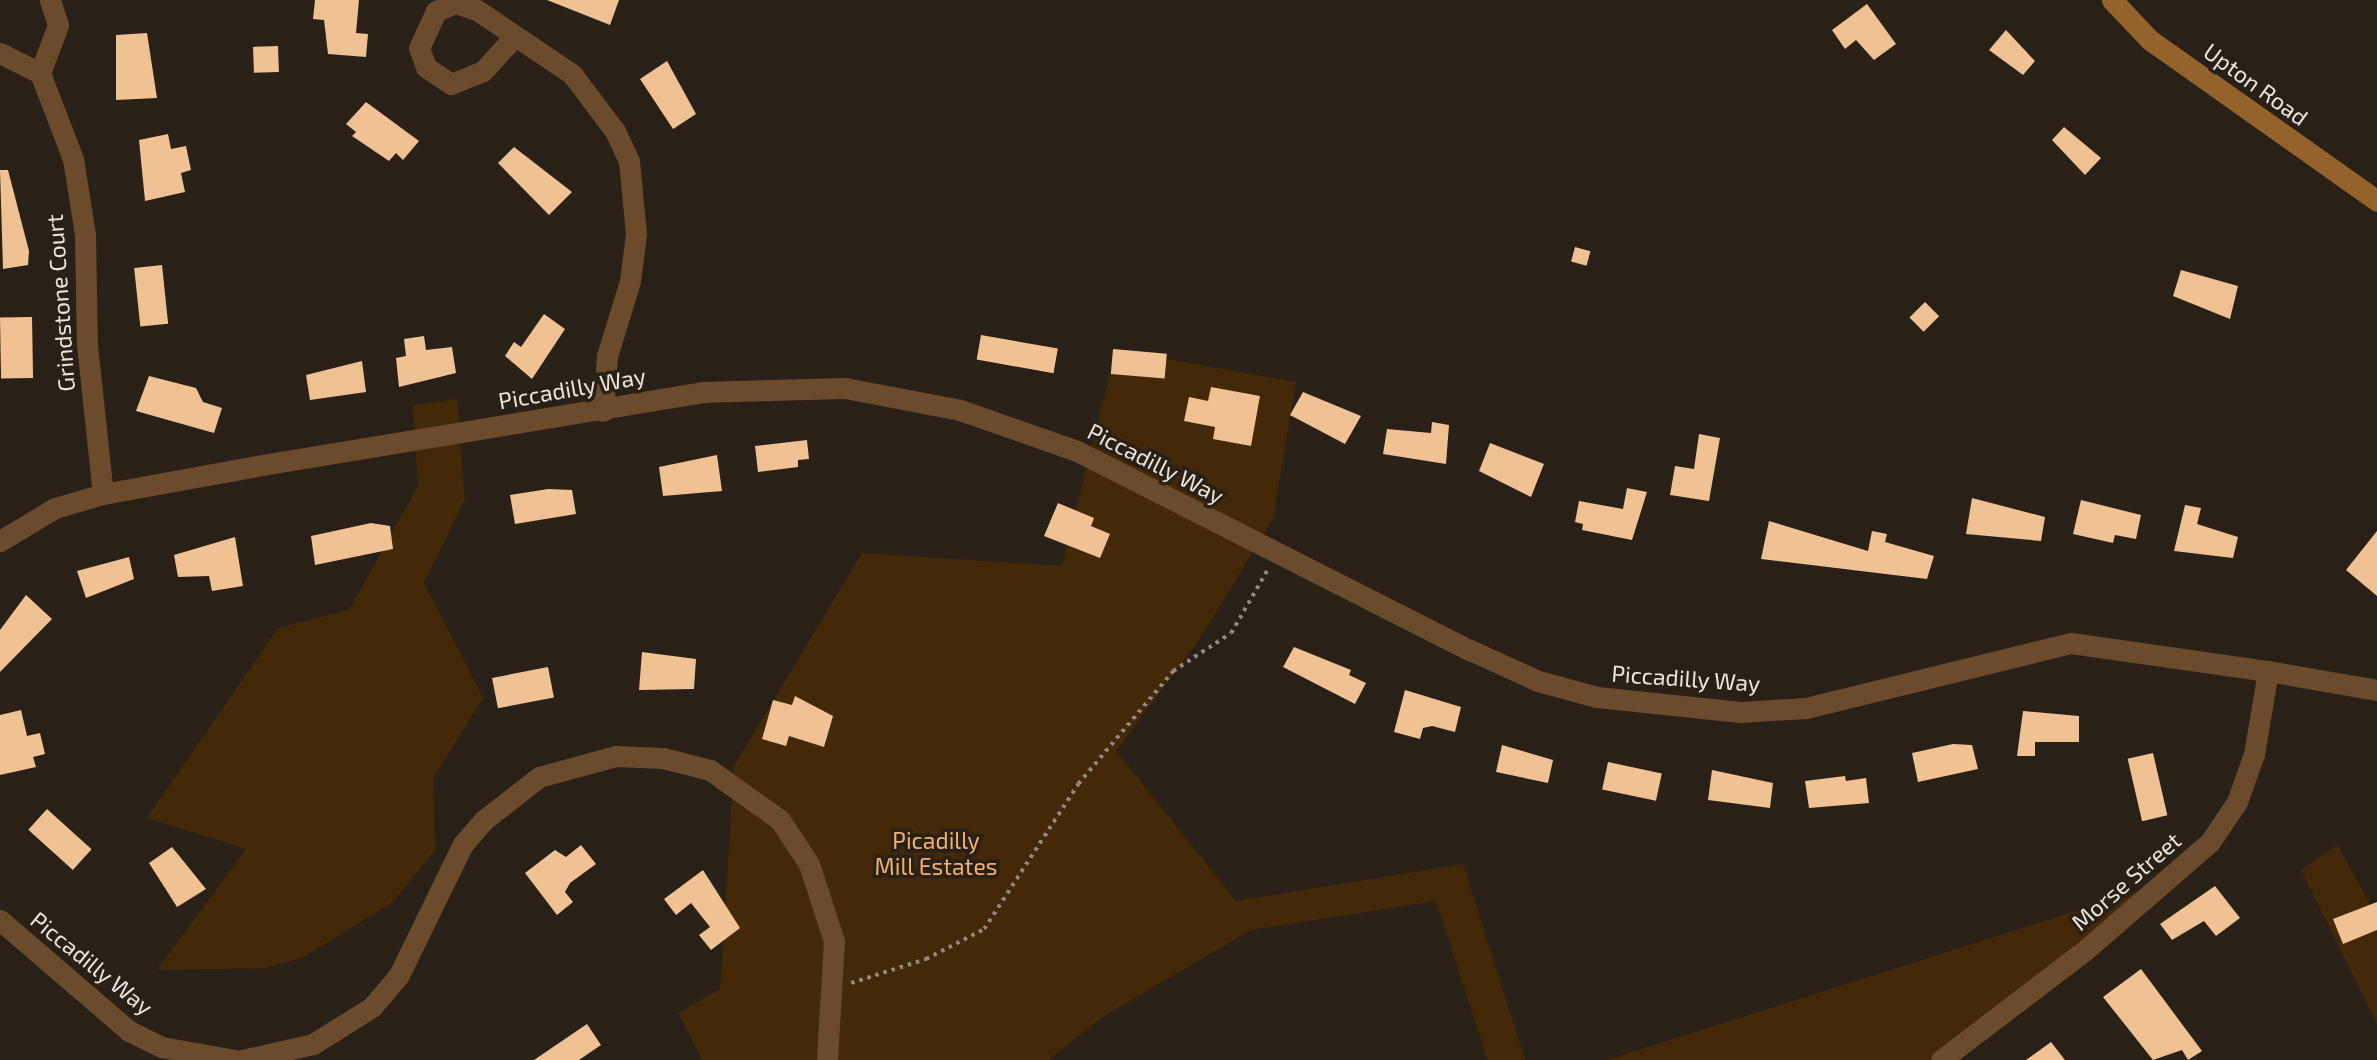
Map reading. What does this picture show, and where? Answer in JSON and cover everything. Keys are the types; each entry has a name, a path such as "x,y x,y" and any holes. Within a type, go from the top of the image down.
{"main road":[{"name":"Upton Road","path":"2112,0 2150,40 2377,201"}],"street":[{"path":"0,53 40,73 58,25 50,0"},
{"path":"514,37 572,75 597,104 629,161 636,234 630,281 607,356 603,411"},
{"name":"Grindstone Court","path":"40,73 73,159 85,234 89,372 103,494"},
{"name":"Piccadilly Way","path":"0,541 55,508 103,494 767,386 907,397 1077,451 1276,554 1538,681 1670,708 1806,708 2071,643 2268,671"},
{"path":"2268,671 2377,690"},
{"name":"Morse Street","path":"1941,1060 2083,952 2210,842 2237,802 2254,754 2268,671"},
{"path":"242,1060 313,1044 373,1007 399,975 463,844 484,820 539,778 615,756 663,758 710,770 780,820 825,903 834,941 827,1060"},
{"name":"Piccadilly Way","path":"0,920 129,1031 162,1047 235,1060"}],"path":[{"path":"832,989 926,959 984,929 1078,783 1173,671 1231,633 1276,554"}],"green space":[{"name":"Picadilly Mill Estates","path":"1116,350 1296,382 1273,518 1201,637 1116,751 1236,901 1463,864 1525,1060 1488,1060 1436,901 1251,930 1104,1016 1048,1060 702,1060 678,1013 720,989 734,766 862,553 1062,566"},
{"path":"457,399 465,499 424,583 483,698 433,778 435,850 393,902 302,958 264,968 157,970 246,849 147,818 278,628 349,610 418,486 413,405"},
{"path":"2338,845 2377,918 2377,1024 2301,870"},
{"path":"2170,881 1942,1060 1607,1060"}],"building":[{"path":"315,0 359,0 356,33 368,34 366,57 328,54 324,20 313,19"},
{"path":"547,0 619,0 610,25"},
{"path":"1867,4 1896,44 1874,60 1856,40 1845,49 1832,30"},
{"path":"2006,30 2035,61 2023,75 1989,50"},
{"path":"147,33 157,98 116,100 116,35"},
{"path":"278,46 279,72 254,73 253,47"},
{"path":"667,61 696,114 673,129 640,79"},
{"path":"366,102 419,141 403,160 396,153 389,161 352,136 356,132 346,124"},
{"path":"2064,127 2101,158 2085,175 2052,140"},
{"path":"168,134 171,149 186,146 191,170 181,173 185,192 145,201 139,140"},
{"path":"514,147 572,192 549,215 498,163"},
{"path":"0,170 8,170 29,251 28,265 3,269"},
{"path":"1575,247 1590,251 1587,266 1571,261"},
{"path":"162,265 168,324 140,327 134,268"},
{"path":"2181,270 2238,286 2230,319 2173,296"},
{"path":"1925,302 1939,316 1924,332 1909,318"},
{"path":"544,314 565,329 532,379 505,356 514,342 521,347"},
{"path":"32,317 33,378 1,379 0,318"},
{"path":"981,335 1058,349 1053,373 977,360"},
{"path":"424,336 426,350 452,347 456,373 399,387 396,358 406,356 404,339"},
{"path":"1113,349 1167,354 1165,379 1111,374"},
{"path":"362,361 366,392 310,400 306,375"},
{"path":"149,376 196,388 203,402 222,408 214,433 136,411"},
{"path":"1211,387 1260,396 1251,446 1213,439 1215,427 1184,421 1189,397 1208,401"},
{"path":"1303,392 1361,416 1345,444 1290,415"},
{"path":"1432,422 1449,425 1446,464 1383,454 1387,429 1431,433"},
{"path":"1699,434 1720,438 1709,501 1670,495 1675,466 1694,469"},
{"path":"807,440 809,459 798,460 798,467 758,472 755,446"},
{"path":"1490,443 1544,464 1531,497 1479,471"},
{"path":"717,455 722,491 663,496 659,467"},
{"path":"1627,488 1647,492 1632,540 1582,530 1583,524 1575,522 1579,501 1623,509"},
{"path":"548,489 572,490 576,514 515,524 510,495"},
{"path":"1972,498 2045,517 2041,541 1966,534"},
{"path":"2081,500 2141,515 2136,539 2115,535 2113,543 2073,534"},
{"path":"1058,503 1094,518 1091,526 1110,534 1100,558 1044,536"},
{"path":"2185,505 2201,508 2197,524 2238,537 2233,558 2174,551"},
{"path":"1769,521 1868,551 1872,531 1887,534 1885,542 1934,556 1927,579 1761,559"},
{"path":"371,523 390,526 393,549 315,565 311,536"},
{"path":"2377,531 2377,596 2346,570"},
{"path":"235,537 243,586 212,591 209,576 178,577 174,555"},
{"path":"129,557 134,579 86,598 77,571"},
{"path":"26,595 52,619 0,672 0,630"},
{"path":"1294,647 1351,670 1349,675 1366,683 1355,704 1283,667"},
{"path":"642,652 696,659 694,689 639,690"},
{"path":"548,667 554,697 498,708 492,678"},
{"path":"1405,690 1461,707 1455,732 1432,726 1423,728 1420,739 1394,732"},
{"path":"795,696 833,716 824,747 789,736 786,746 762,739 773,700 792,705"},
{"path":"21,710 27,736 40,733 45,754 33,757 36,767 0,775 0,715"},
{"path":"2023,711 2079,716 2079,742 2035,742 2035,756 2017,756"},
{"path":"1953,744 1972,745 1978,769 1918,782 1912,753"},
{"path":"1502,745 1553,760 1548,783 1496,772"},
{"path":"2153,753 2167,815 2142,821 2128,759"},
{"path":"1608,762 1662,773 1656,801 1602,789"},
{"path":"1712,770 1773,783 1770,808 1708,800"},
{"path":"1845,776 1846,781 1866,778 1869,803 1809,808 1805,781"},
{"path":"47,809 92,849 73,870 28,830"},
{"path":"581,845 596,864 570,883 565,892 573,902 557,915 525,873 555,850 566,857"},
{"path":"172,847 206,889 177,907 149,863"},
{"path":"703,870 740,928 711,950 699,935 710,927 691,903 676,915 664,899"},
{"path":"2215,886 2240,918 2216,936 2204,921 2172,940 2160,924"},
{"path":"2377,902 2377,930 2343,944 2333,919"},
{"path":"2141,969 2202,1051 2188,1060 2182,1050 2153,1060 2103,997"},
{"path":"587,1024 601,1045 579,1060 534,1060"},
{"path":"2051,1042 2065,1060 2026,1060"}]}
